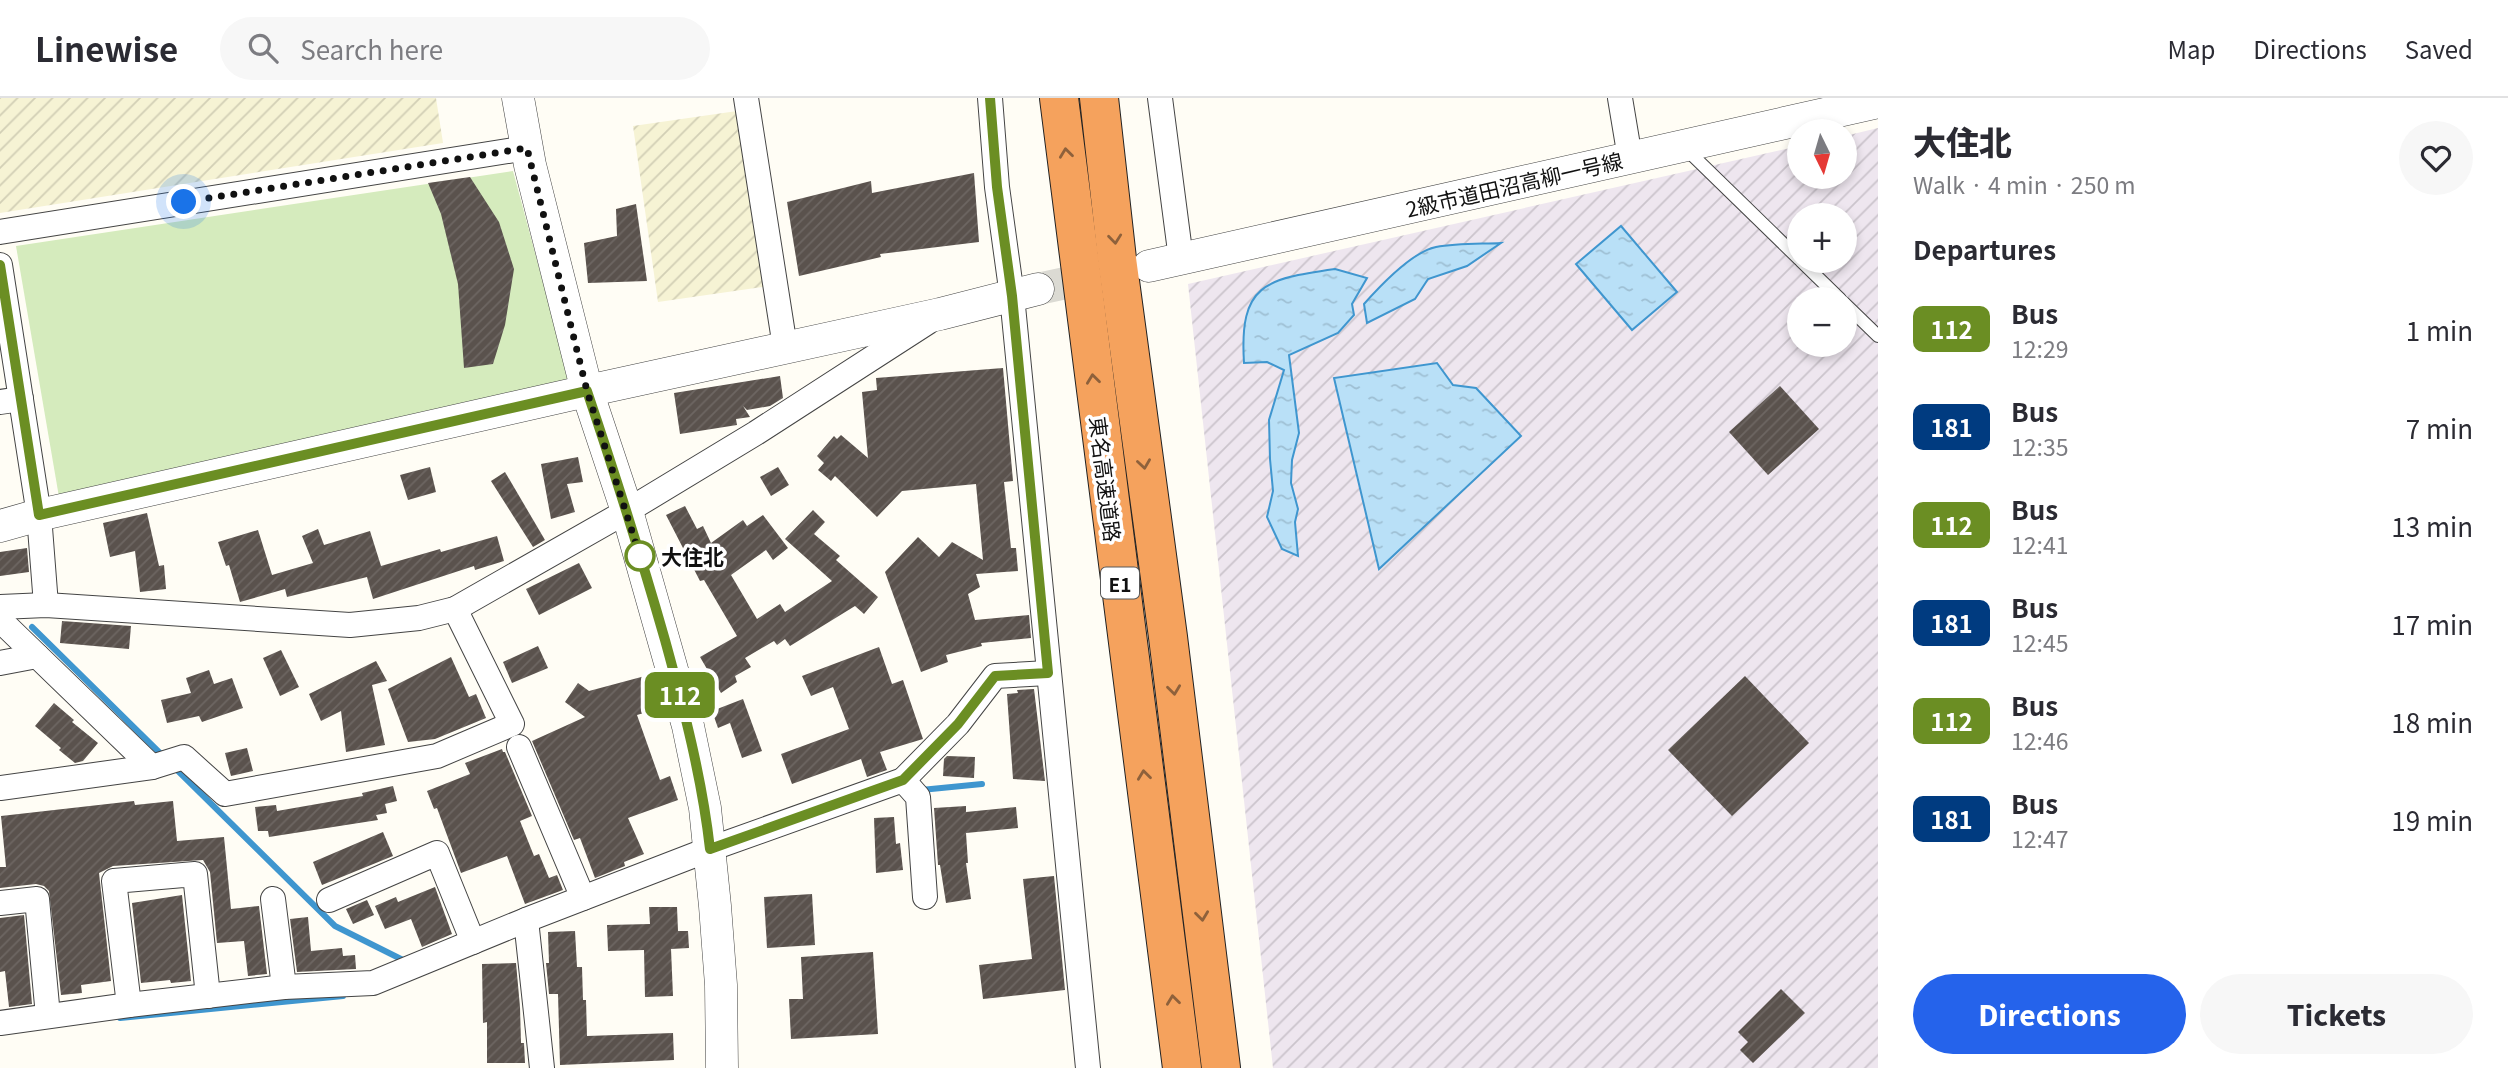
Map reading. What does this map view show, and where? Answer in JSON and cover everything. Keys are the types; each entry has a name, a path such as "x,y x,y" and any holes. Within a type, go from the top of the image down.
{"highway":[{"name":"東名高速道路","path":"1059,98 1182,1068"},
{"name":"東名高速道路","path":"1099,98 1117,259 1168,637 1221,1068"}],"street":[{"path":"518,98 527,148 587,391 627,511 688,726 705,808 710,849 721,985 722,1068"},
{"path":"746,98 785,347"},
{"path":"990,98 997,187 1025,293 1048,673 1088,1068"},
{"path":"1160,98 1181,259"},
{"path":"1620,98 1630,158"},
{"name":"2級市道田沼高柳一号線","path":"1149,266 1878,102"},
{"path":"0,232 527,148"},
{"path":"0,265 10,401 39,515 46,604"},
{"path":"0,526 1025,293"},
{"path":"0,607 46,604 350,625 419,618 455,609 627,511 756,433 928,316"},
{"path":"0,788 163,764 184,757 225,794 437,756 512,724 455,609"},
{"path":"0,620 37,656 163,764"},
{"path":"0,663 37,656"},
{"path":"0,1023 129,1004 284,987 373,983 710,849 903,780 958,724 995,676 1048,673"},
{"path":"519,747 583,898"},
{"path":"903,780 918,797 925,897"},
{"path":"329,900 437,853 473,942"},
{"path":"129,1004 114,881 195,874 208,996"},
{"path":"273,899 284,987"},
{"path":"0,903 37,900 48,1016"},
{"path":"526,920 542,1068"}],"lane":[{"path":"1682,146 1787,247"},
{"path":"1813,273 1828,287"},
{"path":"1857,316 1878,336"}],"shaded area":[{"path":"0,98 436,98 443,143 0,213"},
{"path":"744,110 769,286 658,302 633,126"},
{"path":"1878,128 1878,1068 1273,1068 1188,284 1787,149 1787,189 1857,189 1857,133"}],"green space":[{"path":"513,171 573,394 59,497 16,246"}],"water":[{"path":"1621,226 1677,292 1632,330 1576,264"},
{"path":"1501,243 1467,266 1428,279 1415,299 1367,323 1364,304 1417,255 1436,247"},
{"path":"1335,269 1367,278 1352,304 1354,315 1338,333 1289,355 1299,433 1292,460 1291,483 1298,509 1295,522 1298,556 1282,549 1267,517 1273,491 1269,420 1284,370 1267,362 1244,363 1246,316 1252,301 1261,290 1274,282"},
{"path":"1437,363 1453,385 1476,388 1521,436 1379,569 1334,378"}],"building":[{"path":"974,173 979,242 880,254 881,257 799,276 787,202 871,181 872,193"},
{"path":"470,177 499,222 514,269 505,325 493,364 464,368 458,284 441,214 428,183"},
{"path":"636,204 647,281 588,283 584,243 617,236 616,209"},
{"path":"1003,368 1013,481 1004,482 1011,548 1016,548 1018,571 976,574 980,587 968,594 975,620 1029,615 1031,638 981,643 982,646 946,655 948,662 921,672 885,572 918,537 939,557 952,542 983,560 976,484 902,491 877,517 835,476 831,481 818,470 824,463 817,456 834,436 837,439 841,435 868,458 862,392 877,390 876,378"},
{"path":"780,376 783,398 770,406 747,410 743,406 750,417 736,419 737,425 680,434 674,393"},
{"path":"1780,386 1819,429 1768,475 1729,432"},
{"path":"578,457 583,482 567,484 575,512 551,519 541,464"},
{"path":"430,467 436,492 408,500 400,475"},
{"path":"778,467 789,485 771,496 760,477"},
{"path":"505,472 545,540 533,547 491,481"},
{"path":"685,506 697,529 703,526 711,543 743,520 747,526 763,515 788,548 773,560 766,550 731,575 757,619 780,604 785,612 832,581 785,539 813,510 825,522 814,534 840,556 836,560 878,597 864,614 855,606 790,646 785,639 777,645 774,641 745,658 751,667 735,676 737,682 721,693 700,657 737,636 704,580 700,581 666,515"},
{"path":"147,513 159,566 164,565 166,589 140,592 135,551 110,557 103,523"},
{"path":"318,529 324,545 370,531 381,566 497,536 504,561 475,570 474,566 373,599 367,577 287,597 285,589 240,602 229,565 226,566 218,542 258,530 272,575 313,563 302,536"},
{"path":"27,548 29,572 0,576 0,552"},
{"path":"579,563 592,588 539,615 526,589"},
{"path":"62,621 131,626 129,649 60,643"},
{"path":"538,646 548,668 512,683 503,662"},
{"path":"879,647 892,684 903,680 923,739 880,752 887,770 867,777 861,759 792,784 781,754 849,729 833,687 811,696 802,676"},
{"path":"281,650 299,687 280,696 263,658"},
{"path":"451,657 469,697 476,694 486,718 435,739 408,742 388,689"},
{"path":"376,661 387,681 372,685 385,745 346,752 341,711 321,721 309,694"},
{"path":"209,670 214,684 232,678 243,708 202,722 199,716 167,723 161,700 191,693 186,678"},
{"path":"645,676 654,710 637,715 660,780 670,776 678,800 628,818 644,854 624,862 625,866 595,878 580,838 574,840 532,741 585,717 565,702 578,683 589,691"},
{"path":"1745,676 1809,743 1732,816 1668,750"},
{"path":"1034,689 1045,781 1013,779 1007,694 1018,693 1017,690"},
{"path":"743,699 762,751 742,758 730,723 718,728 712,711"},
{"path":"54,703 98,743 83,761 75,763 35,726"},
{"path":"247,748 253,771 231,776 225,753"},
{"path":"502,749 532,816 520,821 534,856 539,854 549,878 557,875 563,890 525,904 507,856 461,873 437,808 434,809 427,791 470,774 465,763"},
{"path":"947,756 975,757 974,778 943,776 944,759"},
{"path":"393,786 397,801 385,804 387,813 376,815 378,820 269,837 268,831 258,831 255,807 276,805 277,811 363,796 362,793"},
{"path":"134,801 135,805 173,801 177,841 224,837 231,909 259,906 267,974 248,976 244,941 217,943 210,872 203,860 113,866 99,873 111,981 81,985 82,993 61,995 49,891 36,884 0,888 0,867 6,867 1,816"},
{"path":"966,806 966,812 1016,807 1018,828 966,833 966,863 971,899 946,903 938,865 934,808"},
{"path":"894,817 896,844 900,843 903,870 876,873 874,818"},
{"path":"383,832 393,856 322,885 313,862"},
{"path":"1054,876 1065,990 983,999 979,965 1032,959 1023,879"},
{"path":"435,887 452,934 422,947 411,919 385,929 375,906 396,897 398,902"},
{"path":"812,894 815,945 767,948 764,897"},
{"path":"182,895 191,981 141,983 132,903"},
{"path":"367,900 374,915 353,924 346,909"},
{"path":"649,907 677,907 678,931 688,931 689,948 671,949 673,996 645,997 644,950 608,951 607,925 650,924"},
{"path":"24,915 32,1004 9,1007 5,971 0,972 0,918"},
{"path":"308,917 311,951 342,948 343,956 355,955 356,969 297,972 290,919"},
{"path":"575,931 577,967 582,967 583,1000 586,1000 587,1036 673,1033 674,1060 560,1065 558,994 549,994 546,963 549,963 548,932"},
{"path":"873,952 878,1034 791,1039 789,999 803,999 801,957"},
{"path":"516,963 521,1043 524,1043 525,1063 487,1063 482,964"},
{"path":"1781,989 1805,1013 1753,1063 1740,1050 1748,1042 1738,1032"}],"waterway":[{"path":"32,627 163,756"},
{"path":"173,766 335,926 407,962"},
{"path":"921,790 982,784"},
{"path":"120,1018 343,996"}],"tunnel":[{"path":"1038,289 1103,275"}],"bus line":[{"name":"112","path":"0,265 39,515 587,391 627,511 688,726 705,808 710,849 903,780 958,724 995,676 1048,673 990,98"}],"place":[{"name":"大住北","path":"640,556"}],"route":[{"path":"184,202 527,148 587,391 640,556"}]}
